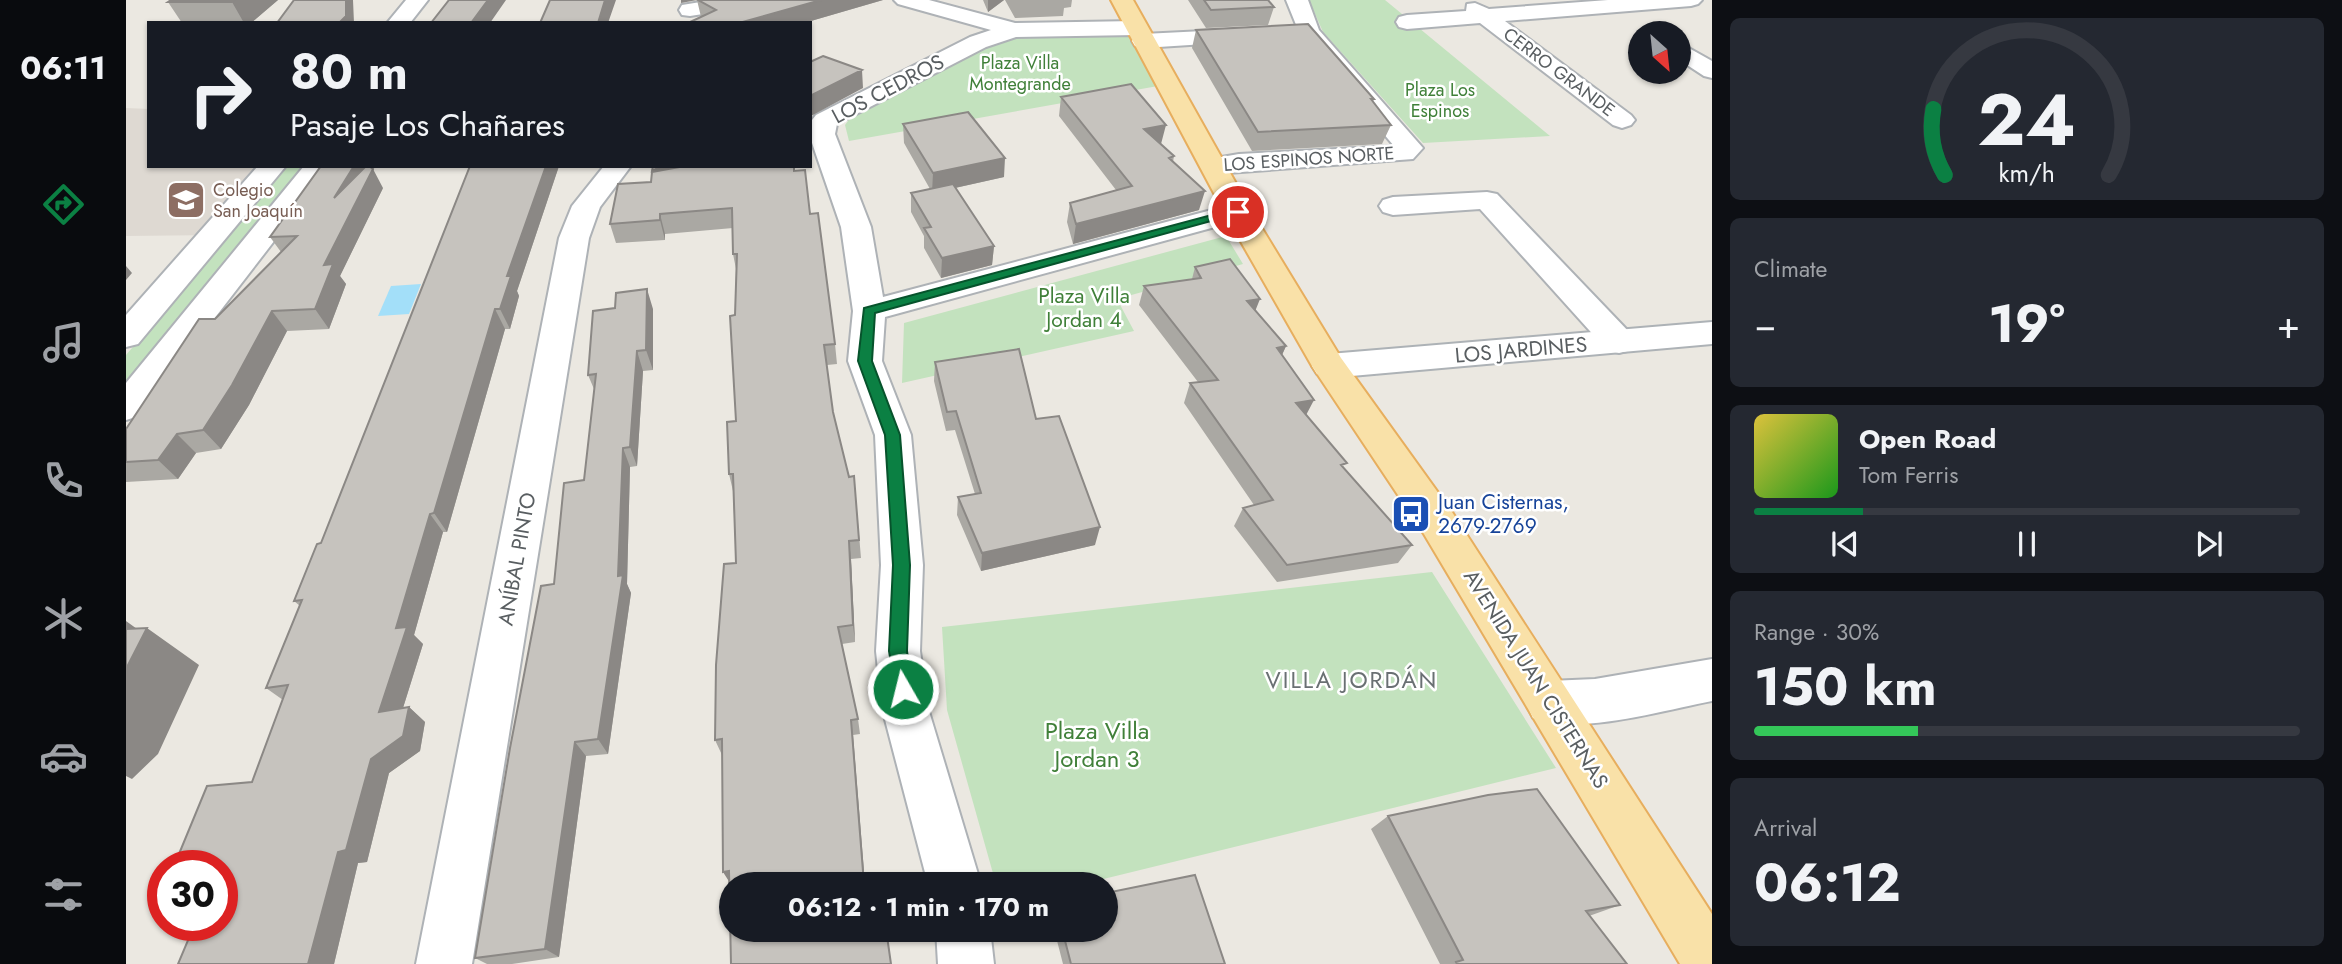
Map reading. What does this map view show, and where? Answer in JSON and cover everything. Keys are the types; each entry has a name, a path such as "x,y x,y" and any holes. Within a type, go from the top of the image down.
{"main road":[{"name":"AVENIDA JUAN CISTERNAS","path":"1134,23 1238,212 1329,366 1438,523 1712,964"}],"street":[{"path":"400,21 417,0"},
{"path":"670,21 682,5 755,0"},
{"path":"905,0 1014,30 1134,23 1277,34 1310,32 1297,0"},
{"name":"CERRO GRANDE","path":"1463,0 1622,120"},
{"path":"1407,22 1485,17 1607,3 1690,0"},
{"path":"1607,3 1634,21"},
{"name":"LOS CEDROS","path":"952,872 905,708 898,651 902,565 893,435 865,361 869,311 856,227 835,161 822,134 825,120 978,42 1014,30"},
{"name":"LOS ESPINOS NORTE","path":"1214,166 1239,162 1404,153 1410,148 1310,32"},
{"path":"1691,57 1712,71"},
{"path":"126,336 271,168"},
{"path":"126,407 317,168"},
{"name":"ANÍBAL PINTO","path":"444,964 574,238 586,206 616,168"},
{"path":"1393,205 1487,200 1619,342"},
{"path":"869,311 1238,212"},
{"name":"LOS JARDINES","path":"1329,366 1712,333"},
{"path":"1549,703 1595,701 1712,680"},
{"path":"964,942 966,964"}],"shaded area":[{"name":"Colegio San Joaquín","path":"126,108 147,109 147,168 271,168 217,235 126,236"}],"green space":[{"name":"Plaza Los Espinos","path":"1309,0 1385,0 1550,136 1423,143 1323,32"},
{"name":"Plaza Villa Montegrande","path":"1129,34 1158,86 849,141 845,125 851,117 1006,38"},
{"path":"286,168 305,168 126,387 126,355"},
{"name":"Plaza Villa Jordan 4","path":"1226,236 1243,264 1117,299 1134,331 902,383 904,323"},
{"name":"Plaza Villa Jordan 3","path":"1432,572 1556,768 1118,875 1118,872 993,872 947,710 942,627"}],"water":[{"path":"421,284 409,314 378,316 391,286"}],"building":[{"path":"171,0 234,0 168,2"},
{"path":"294,0 346,0 346,16 341,21 278,21"},
{"path":"449,0 488,0 472,21 433,21"},
{"path":"550,0 605,0 599,21 541,21"},
{"path":"698,0 821,0 746,21 692,21 716,10"},
{"path":"1204,0 1268,0 1274,7 1211,10"},
{"path":"1308,24 1374,99 1371,99 1391,125 1258,132 1196,30"},
{"path":"823,56 862,70 812,95 812,61"},
{"path":"1131,84 1166,125 1144,129 1174,156 1169,158 1205,191 1076,224 1070,203 1132,186 1061,97"},
{"path":"968,112 1005,158 933,173 903,124"},
{"path":"320,168 353,168 334,198 364,168 373,169 324,265 333,264 315,309 272,311 232,385 203,430 177,434 158,460 126,462 126,429 199,319 215,319 297,236 270,237"},
{"path":"469,168 545,168 507,276 511,276 500,309 495,309 434,513 430,514 396,628 407,627 379,712 409,707 403,736 371,759 346,850 338,852 308,964 178,964 188,941 238,941 238,850 181,850 207,786 252,782 288,685 266,688 302,600 294,601 317,544 321,543"},
{"path":"674,168 805,170 810,214 818,213 835,344 824,345 833,412 849,477 854,476 859,540 849,541 853,625 838,627 858,719 851,720 863,872 723,872 722,739 715,740 716,665 724,564 736,563 733,474 729,474 727,422 736,421 730,316 735,315 737,254 733,254 732,208 660,214 660,220 610,224 618,184 651,182 652,172"},
{"path":"953,184 994,246 942,258 924,228 931,227 911,193"},
{"path":"1230,259 1260,299 1247,301 1286,346 1277,348 1314,400 1296,403 1347,463 1341,465 1412,545 1287,565 1243,508 1273,500 1190,383 1218,380 1144,286 1201,278 1195,267"},
{"path":"647,289 646,350 637,351 630,447 623,448 618,576 623,575 598,739 575,742 545,949 475,958 510,748 541,586 554,584 564,483 584,480 596,374 588,375 593,311 615,308 616,293"},
{"path":"1019,349 1036,419 1059,416 1100,527 982,553 958,497 981,493 956,411 947,412 935,362"},
{"path":"147,628 126,669 126,629"},
{"path":"1537,789 1620,905 1586,911 1627,964 1457,964 1456,962 1463,960 1388,816 1488,795"},
{"path":"1195,875 1225,964 1071,964 1065,942 1118,942 1118,891"},
{"path":"731,942 888,942 891,964 731,964"}],"place":[{"name":"Colegio San Joaquín","path":"186,200"},
{"name":"Juan Cisternas, 2679-2769","path":"1411,514"}],"district":[{"name":"VILLA JORDÁN","path":"1352,680"}],"route":[{"path":"903,689 898,651 902,565 893,435 865,361 869,311 1238,212"}]}
